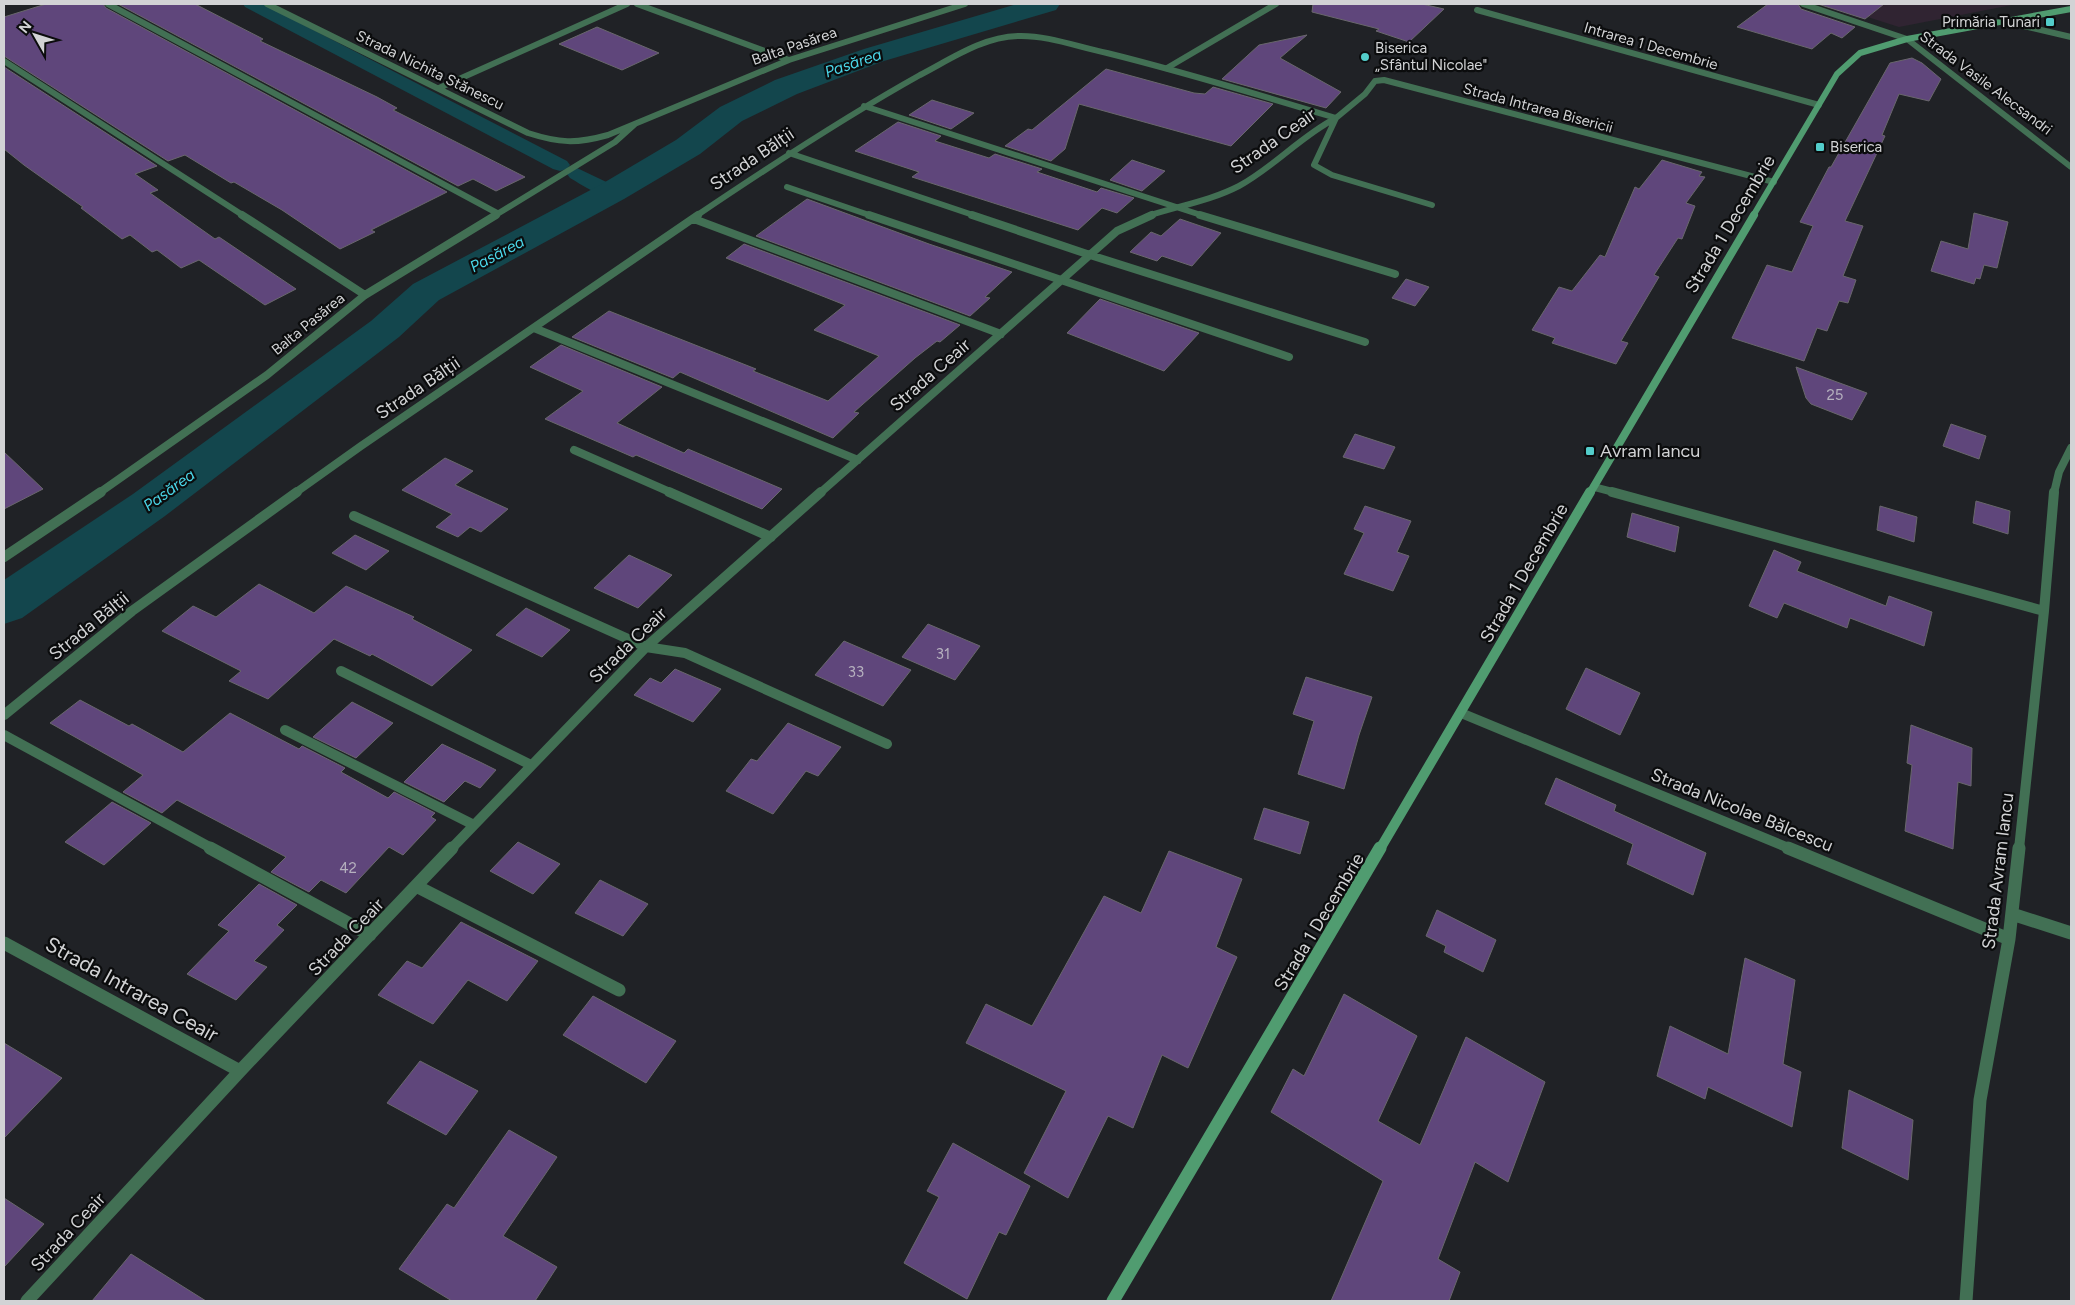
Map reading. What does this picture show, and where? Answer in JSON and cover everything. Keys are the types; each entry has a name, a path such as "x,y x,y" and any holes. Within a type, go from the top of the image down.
{"main road":[{"name":"Strada 1 Decembrie","path":"1114,1301 1837,74 1847,63 1860,54 1907,39 2071,9"}],"street":[{"path":"108,4 497,213"},
{"name":"Strada Nichita Stănescu","path":"267,4 528,133 549,140 587,142"},
{"path":"439,88 627,4"},
{"path":"637,4 789,60"},
{"name":"Balta Pasărea","path":"587,142 789,60 965,4"},
{"path":"1167,68 1276,4"},
{"name":"Strada Vasile Alecsandri","path":"1803,4 1907,39 2071,167"},
{"name":"Intrarea 1 Decembrie","path":"1477,10 1819,105"},
{"path":"2003,21 2071,37"},
{"name":"Strada Bălții","path":"4,715 132,611 361,446 789,153 864,106 974,46 997,39 1018,36 1046,39 1167,68 1336,118"},
{"path":"4,61 365,295"},
{"name":"Strada Intrarea Bisericii","path":"1432,205 1332,175 1314,165 1336,118 1365,94 1375,81 1384,80 1774,182"},
{"path":"864,106 1176,208 1395,274"},
{"name":"Strada Ceair","path":"27,1301 240,1071 646,647 1090,255 1131,222 1234,188 1259,172 1316,129 1336,118"},
{"name":"Balta Pasărea","path":"4,557 68,515 267,375 365,295 615,142 635,124"},
{"path":"2054,152 2063,153"},
{"path":"789,153 1090,255 1365,342"},
{"path":"787,187 1060,282 1289,357"},
{"path":"694,219 1001,334"},
{"path":"534,328 858,460"},
{"name":"Strada Avram Iancu","path":"1966,1301 1980,1100 2009,939 2044,611 2053,496 2059,472 2071,448"},
{"path":"574,450 771,537"},
{"path":"1594,487 2044,611"},
{"path":"354,516 646,647 685,653 887,744"},
{"path":"341,671 531,765"},
{"name":"Strada Nicolae Bălcescu","path":"1461,714 2009,939"},
{"path":"285,730 474,825"},
{"path":"4,735 370,935"},
{"path":"416,886 619,990"},
{"path":"2012,914 2071,933"},
{"name":"Strada Intrarea Ceair","path":"4,942 240,1071"}],"shaded area":[{"path":"1827,4 2017,4 1899,27"}],"building":[{"path":"46,4 103,4 106,8 447,192 371,230 375,232 340,249 282,210 234,182 231,183 185,155 168,161 4,56 4,17"},
{"path":"118,4 195,4 263,39 260,41 377,97 397,108 393,110 525,177 496,191 473,179 458,186"},
{"path":"1313,4 1422,4 1444,9 1409,42 1376,31 1379,29 1312,12"},
{"path":"1768,4 1798,4 1801,9 1855,27 1842,38 1831,33 1812,49 1737,27"},
{"path":"1818,4 1884,4 1865,19"},
{"path":"597,27 659,53 622,70 559,44"},
{"path":"1307,35 1280,58 1341,92 1326,108 1222,79 1259,45"},
{"path":"1912,58 1922,63 1941,79 1929,101 1899,94 1882,135 1885,136 1845,221 1863,226 1843,276 1856,280 1848,303 1839,301 1827,331 1817,328 1804,361 1732,338 1767,265 1792,272 1813,226 1800,222 1829,167 1831,167 1890,63"},
{"path":"4,67 157,166 135,174 158,190 150,193 215,239 219,237 296,289 265,305 199,260 181,268 157,250 152,252 130,235 122,239 81,208 83,207 24,165 4,149"},
{"path":"1106,69 1194,93 1205,94 1213,87 1273,104 1231,146 1079,104 1065,149 1051,161 1005,146 1028,129 1032,130"},
{"path":"932,100 974,113 951,129 909,115"},
{"path":"898,122 941,136 935,141 989,158 995,154 1042,169 1037,172 1097,192 1101,188 1134,198 1117,213 1102,208 1078,230 912,177 919,172 855,151"},
{"path":"1132,160 1165,171 1142,191 1110,180"},
{"path":"1662,160 1702,172 1699,176 1705,177 1686,203 1695,206 1682,239 1678,238 1654,275 1659,277 1621,341 1628,343 1616,364 1552,343 1555,338 1532,330 1559,287 1572,291 1600,255 1605,257 1635,187 1639,189"},
{"path":"807,199 1012,272 985,297 990,298 970,316 756,236"},
{"path":"1974,213 2008,222 1997,268 1984,265 1980,279 1976,278 1974,284 1931,271 1941,241 1968,249"},
{"path":"1180,219 1221,233 1192,266 1162,256 1157,261 1130,252 1151,232 1161,236"},
{"path":"744,244 960,325 940,342 937,341 915,358 854,412 859,413 833,438 680,372 673,378 572,337 609,311 756,369 753,371 828,401 879,356 814,330 845,305 726,258"},
{"path":"1406,279 1429,287 1415,306 1392,298"},
{"path":"1100,299 1199,333 1164,371 1067,333"},
{"path":"561,345 662,387 617,423 684,453 688,449 782,489 762,509 636,455 633,457 545,419 583,391 530,367"},
{"path":"1796,367 1867,393 1852,420 1811,404 1806,398"},
{"path":"1951,424 1986,436 1979,459 1943,446"},
{"path":"1355,434 1395,447 1384,469 1343,457"},
{"path":"4,452 43,489 4,509"},
{"path":"445,458 473,471 455,485 508,509 481,532 470,527 458,537 436,527 452,514 402,490"},
{"path":"1976,501 2010,511 2008,534 1973,523"},
{"path":"1365,506 1411,521 1397,552 1409,556 1393,591 1344,574 1364,533 1354,529"},
{"path":"1880,506 1917,517 1914,542 1877,530"},
{"path":"1632,513 1679,527 1675,552 1627,537"},
{"path":"355,535 389,551 366,570 332,553"},
{"path":"1774,550 1801,562 1797,571 1886,606 1889,596 1932,612 1924,646 1850,618 1847,628 1784,603 1777,618 1749,606"},
{"path":"629,555 672,575 638,608 594,588"},
{"path":"259,584 314,613 346,586 414,617 412,619 472,650 432,686 372,654 370,656 334,639 268,699 229,681 241,671 162,631 193,606 216,617"},
{"path":"526,608 570,630 542,657 496,635"},
{"path":"928,624 980,646 955,680 902,657"},
{"path":"844,641 911,670 883,706 815,675"},
{"path":"1586,668 1640,693 1620,735 1566,709"},
{"path":"675,669 721,689 693,722 634,695 650,678 661,683"},
{"path":"1306,677 1372,697 1344,789 1298,774 1314,721 1293,714"},
{"path":"80,700 129,726 132,724 183,752 230,713 299,749 302,746 345,768 341,772 388,798 394,792 435,813 431,817 436,820 403,855 389,847 346,893 321,880 309,892 271,872 286,857 177,800 162,813 123,792 143,775 50,723"},
{"path":"352,702 393,723 356,758 313,737"},
{"path":"788,723 841,747 818,776 806,771 773,814 726,791 751,759 757,761"},
{"path":"1911,725 1972,748 1971,786 1958,782 1953,849 1905,831 1912,765 1907,763"},
{"path":"442,744 496,770 480,788 465,781 444,802 404,782"},
{"path":"1556,778 1616,805 1614,811 1706,853 1693,895 1627,864 1633,844 1545,804"},
{"path":"112,802 151,823 104,865 65,842"},
{"path":"1264,808 1309,822 1300,854 1254,839"},
{"path":"518,842 560,864 533,894 490,871"},
{"path":"1169,851 1242,879 1216,947 1237,957 1188,1068 1162,1055 1133,1128 1108,1116 1068,1198 1024,1173 1066,1091 966,1043 986,1004 1032,1026 1104,896 1141,913"},
{"path":"600,880 648,904 623,936 575,913"},
{"path":"259,884 297,905 277,925 284,930 254,961 267,967 236,1000 187,974 229,931 218,925"},
{"path":"1437,910 1496,940 1483,972 1444,952 1446,946 1426,936"},
{"path":"461,922 538,961 507,1001 468,980 433,1024 378,995 407,961 422,968"},
{"path":"1745,958 1795,980 1783,1064 1801,1072 1792,1127 1708,1087 1705,1099 1657,1076 1670,1026 1728,1054"},
{"path":"1344,994 1417,1036 1378,1121 1420,1145 1466,1037 1545,1082 1508,1182 1475,1162 1438,1259 1460,1272 1449,1301 1331,1301 1383,1181 1271,1112 1293,1069 1304,1076"},
{"path":"593,996 676,1041 646,1083 563,1035"},
{"path":"4,1043 62,1078 4,1138"},
{"path":"420,1061 478,1091 446,1135 387,1103"},
{"path":"1849,1090 1913,1120 1908,1180 1842,1148"},
{"path":"509,1130 557,1157 503,1236 557,1267 535,1301 452,1301 399,1269 447,1204 454,1208"},
{"path":"953,1143 1030,1186 1006,1235 999,1232 967,1299 904,1263 939,1197 927,1191"},
{"path":"4,1198 44,1224 4,1267"},
{"path":"131,1254 206,1301 92,1301"}],"waterway":[{"path":"251,4 560,165"},
{"name":"Pasărea","path":"4,605 149,505 385,329 426,292 612,192 688,147 731,114 786,87 874,55 1046,4"},
{"path":"577,174 612,192"}],"place":[{"name":"Primăria Tunari","path":"2050,22"},
{"name":"Biserica „Sfântul Nicolae\"","path":"1365,57"},
{"name":"Biserica","path":"1820,147"},
{"name":"Avram Iancu","path":"1590,451"}]}
